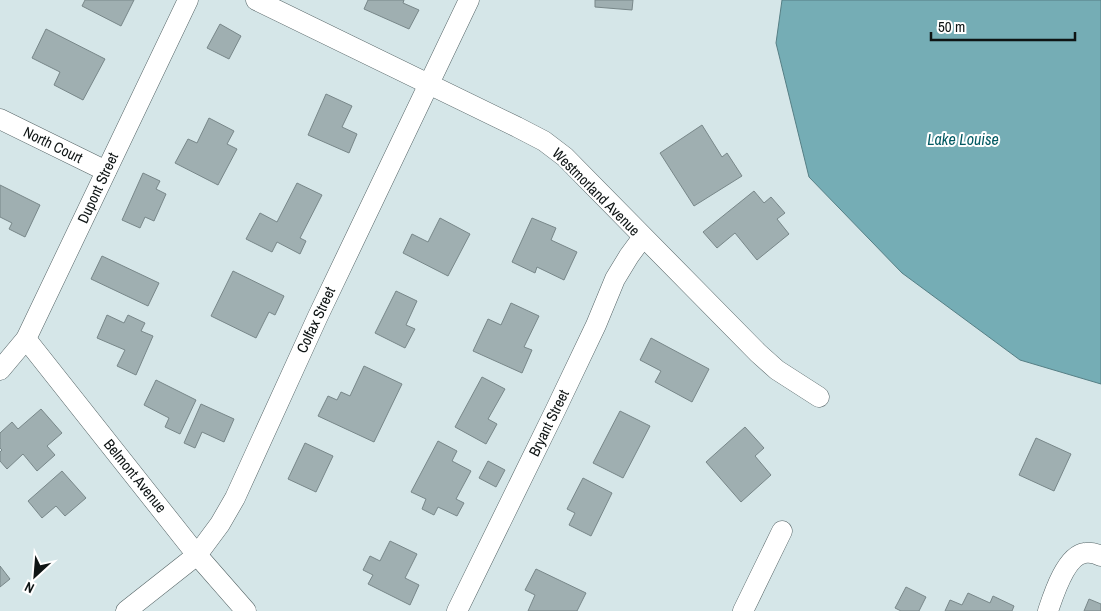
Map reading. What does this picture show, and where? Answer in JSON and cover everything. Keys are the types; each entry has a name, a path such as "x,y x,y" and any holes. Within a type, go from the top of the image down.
{"street":[{"name":"Dupont Street","path":"0,370 26,339 188,0"},
{"name":"Westmorland Avenue","path":"256,0 429,83 544,141 565,157 758,353 778,370 819,397"},
{"name":"Colfax Street","path":"126,611 197,555 220,524 235,498 318,316 469,0"},
{"name":"North Court","path":"0,119 106,171"},
{"name":"Bryant Street","path":"457,611 560,402 596,325 615,278 643,237"},
{"name":"Belmont Avenue","path":"26,339 197,555 246,611"},
{"path":"743,611 782,531"},
{"path":"1048,611 1057,587 1069,564 1085,552 1101,556"}],"water":[{"name":"Lake Louise","path":"782,0 1101,0 1101,384 1020,360 902,273 809,177 776,43"}],"building":[{"path":"85,0 134,0 121,26 82,6"},
{"path":"368,0 404,0 403,3 419,10 409,29 364,9"},
{"path":"595,0 633,0 632,10 595,7"},
{"path":"220,24 241,36 229,59 207,48"},
{"path":"46,29 105,59 83,100 54,85 60,72 32,58"},
{"path":"326,94 352,106 342,127 357,134 349,153 308,135"},
{"path":"209,118 234,131 227,144 237,149 218,185 175,163 188,139 197,143"},
{"path":"702,125 722,157 727,153 742,176 694,206 660,153"},
{"path":"143,173 160,181 156,189 166,194 154,221 145,217 140,228 122,220"},
{"path":"297,183 322,195 300,238 306,241 300,254 277,242 272,252 246,239 260,213 277,222"},
{"path":"0,185 40,205 25,237 9,229 12,223 0,217"},
{"path":"754,191 764,203 771,197 785,213 777,219 789,234 757,260 735,233 717,248 703,232"},
{"path":"440,218 470,234 448,276 403,253 412,234 428,242"},
{"path":"532,218 556,228 551,240 577,252 564,280 537,267 535,273 512,262"},
{"path":"102,256 159,283 148,306 91,279"},
{"path":"233,271 284,296 275,315 269,312 256,338 211,316"},
{"path":"396,291 417,301 406,325 415,329 405,348 375,333"},
{"path":"511,303 539,316 524,347 532,350 522,373 473,351 488,319 501,325"},
{"path":"107,315 124,323 128,315 145,323 141,331 153,336 136,375 117,366 125,350 97,338"},
{"path":"651,338 709,369 692,402 655,382 661,371 640,360"},
{"path":"364,366 402,384 374,442 318,416 328,396 337,400 341,392 350,396"},
{"path":"482,377 505,389 488,419 497,424 486,444 455,427"},
{"path":"156,380 196,400 180,434 165,427 169,418 144,405"},
{"path":"201,404 234,419 224,442 202,432 195,448 184,443"},
{"path":"41,409 62,433 47,446 55,455 37,471 23,454 7,469 0,461 0,452 2,450 0,448 0,433 12,422 18,429"},
{"path":"620,411 650,426 623,478 593,463"},
{"path":"745,427 764,448 755,456 771,475 741,502 706,462"},
{"path":"1036,438 1071,454 1054,491 1019,475"},
{"path":"438,441 457,451 452,461 471,471 456,499 464,503 457,516 438,507 434,515 422,509 426,499 411,492"},
{"path":"305,443 333,456 316,492 288,479"},
{"path":"488,461 505,470 496,487 479,478"},
{"path":"62,471 86,498 65,516 56,506 42,518 28,501"},
{"path":"583,478 612,493 591,536 569,525 575,513 567,509"},
{"path":"390,541 417,554 405,578 419,585 410,605 368,584 373,575 363,570 370,556 380,561"},
{"path":"0,566 10,579 0,587"},
{"path":"536,569 586,593 577,611 528,611 535,595 525,590"},
{"path":"906,587 926,597 919,611 901,611 895,608"},
{"path":"968,593 990,603 993,596 1014,606 1012,611 945,611 950,600 962,605"},
{"path":"1089,599 1101,604 1101,611 1084,611"}]}
